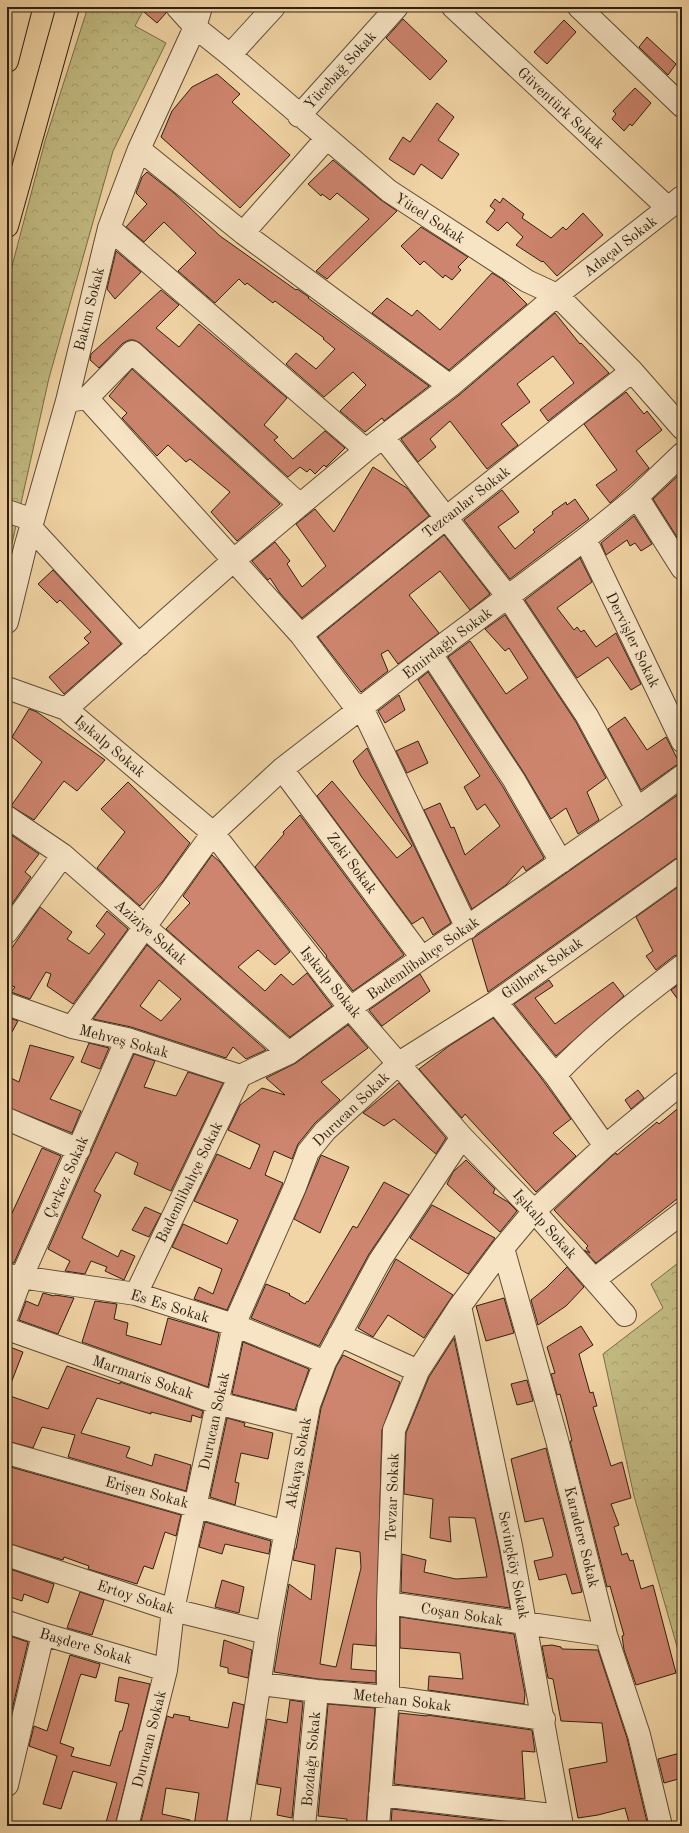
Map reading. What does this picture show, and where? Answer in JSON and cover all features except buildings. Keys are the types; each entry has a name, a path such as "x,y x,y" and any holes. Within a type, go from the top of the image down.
{"highway":[{"path":"7,61 21,7"},
{"path":"7,226 68,7"}],"street":[{"name":"Yücel Sokak","path":"177,7 198,17 230,55 299,116 389,191 527,281 557,295 632,372 682,428"},
{"path":"230,55 274,7"},
{"name":"Yücebağ Sokak","path":"299,116 397,7"},
{"path":"579,7 682,106"},
{"name":"Güventürk Sokak","path":"457,9 677,205"},
{"name":"Bakım Sokak","path":"7,622 32,524 77,399 110,228 139,149 198,17"},
{"path":"242,233 326,139"},
{"path":"139,149 242,233 450,386"},
{"name":"Adaçal Sokak","path":"66,709 234,560 300,505 450,386 557,295 677,205"},
{"path":"110,228 375,444 447,517 508,597 587,716 637,809"},
{"path":"300,505 132,352 77,399 234,560 301,635 350,701 362,708 467,928"},
{"name":"Tezcanlar Sokak","path":"301,635 447,517 632,372"},
{"name":"Emirdağlı Sokak","path":"72,1026 212,833 282,769 430,654 585,539 637,497 682,454"},
{"path":"637,497 682,568"},
{"path":"7,511 32,524 139,645"},
{"name":"Dervişler Sokak","path":"585,539 682,741"},
{"path":"430,654 514,780 561,862"},
{"name":"Işıkalp Sokak","path":"7,688 66,709 212,833 350,1008 462,1137 534,1211 625,1315"},
{"name":"Zeki Sokak","path":"282,769 422,958"},
{"name":"Bademlibahçe Sokak","path":"136,1294 240,1076 289,1053 350,1008 467,928 682,776"},
{"name":"Aziziye Sokak","path":"7,817 63,854 289,1053"},
{"path":"7,932 63,854"},
{"name":"Gülberk Sokak","path":"399,1063 496,1002 682,869"},
{"path":"555,1074 584,1045 628,1007 682,966"},
{"path":"496,1002 555,1074 605,1146"},
{"name":"Mehveş Sokak","path":"7,1004 72,1026 128,1039 240,1076"},
{"name":"Çerkez Sokak","path":"7,1316 15,1276 79,1150 128,1039"},
{"name":"Durucan Sokak","path":"127,1826 166,1670 173,1610 197,1506 234,1325 295,1187 308,1152 325,1131 399,1063"},
{"name":"Tevzar Sokak","path":"378,1826 388,1697 388,1604 394,1430 418,1371 460,1306 503,1248 534,1211 605,1146 682,1083"},
{"path":"7,1119 79,1150"},
{"name":"Akkaya Sokak","path":"238,1826 261,1684 267,1634 304,1425 309,1405 325,1362 380,1260 462,1137"},
{"path":"595,1279 682,1213"},
{"name":"Karadere Sokak","path":"503,1248 558,1440 606,1635 639,1735 661,1826"},
{"name":"Es Es Sokak","path":"15,1276 136,1294 234,1325 325,1362"},
{"name":"Sevinçköy Sokak","path":"460,1306 512,1546 561,1821"},
{"name":"Marmaris Sokak","path":"7,1329 217,1403 304,1425"},
{"path":"339,1335 418,1371"},
{"name":"Erişen Sokak","path":"7,1453 286,1532"},
{"name":"Ertoy Sokak","path":"7,1555 173,1610 267,1634"},
{"name":"Coşan Sokak","path":"388,1604 606,1635"},
{"name":"Başdere Sokak","path":"7,1622 166,1670"},
{"path":"7,1785 43,1634"},
{"name":"Metehan Sokak","path":"261,1684 317,1691 388,1697 544,1719"},
{"name":"Bozdağı Sokak","path":"304,1826 317,1691"},
{"path":"380,1795 561,1821"}],"green space":[{"path":"88,7 145,7 135,26 166,43 113,151 49,378 7,566 7,285 45,141"},
{"path":"682,1260 682,1664 634,1496 603,1354 663,1308 651,1284"}]}
